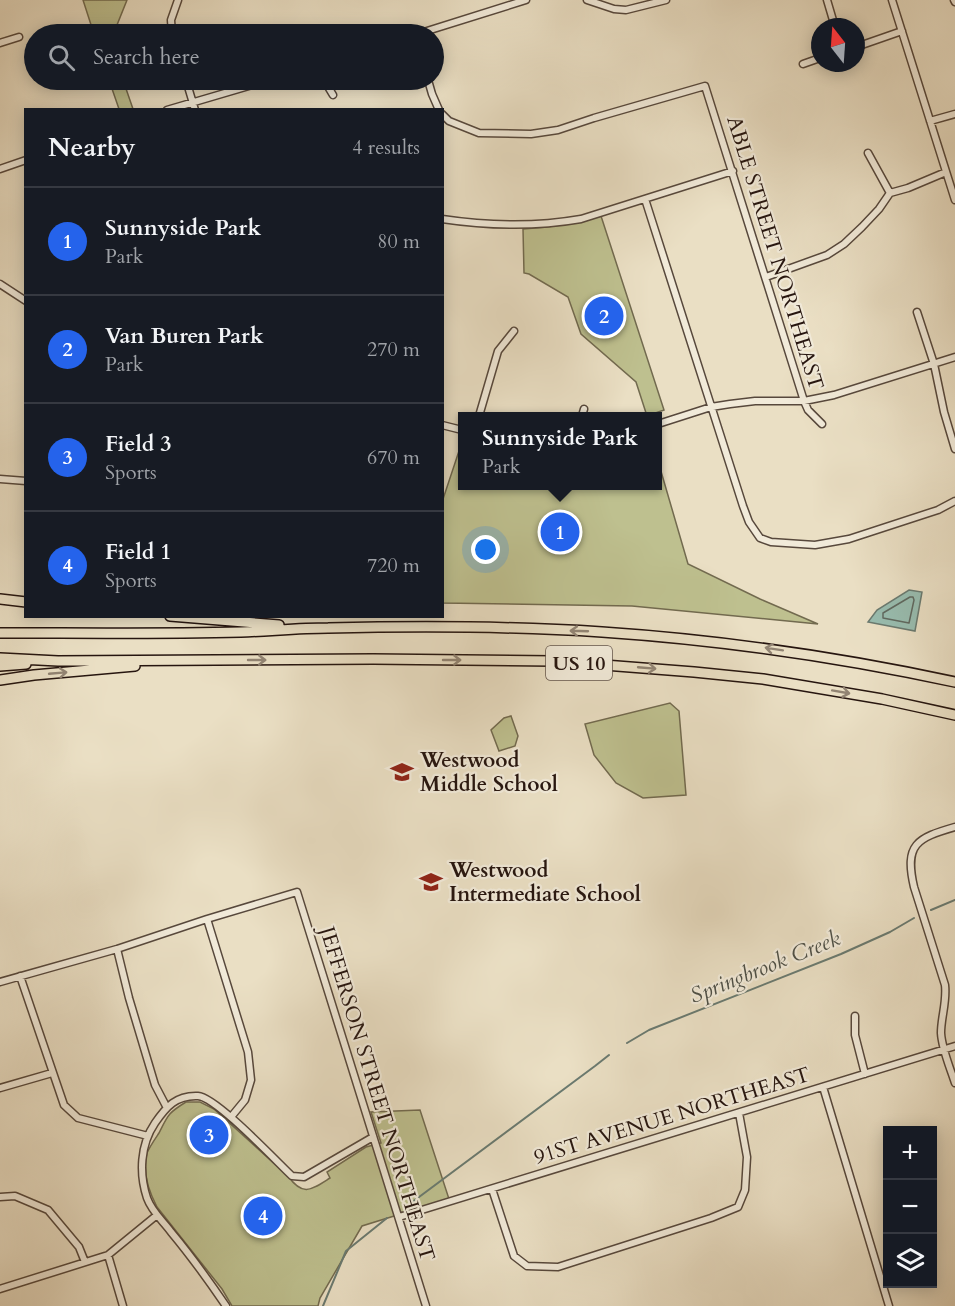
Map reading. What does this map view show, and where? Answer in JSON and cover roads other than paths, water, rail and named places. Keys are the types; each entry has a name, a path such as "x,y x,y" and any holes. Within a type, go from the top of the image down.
{"highway":[{"path":"0,599 24,602"},
{"path":"196,618 327,628"},
{"name":"US 10","path":"0,633 240,632 327,628 509,628 601,632 754,646 855,662 955,682"},
{"name":"US 10","path":"0,658 58,661 384,659 589,663 763,679 882,699 955,715"},
{"path":"0,680 199,660"},
{"path":"0,666 58,661"}],"street":[{"path":"171,24 178,0"},
{"path":"444,25 526,0"},
{"path":"587,0 614,9 626,10 666,0"},
{"path":"827,0 832,18"},
{"path":"892,0 955,200"},
{"path":"865,44 902,31"},
{"path":"0,43 19,37"},
{"path":"803,64 811,61"},
{"name":"ABLE STREET NORTHEAST","path":"578,123 705,86 804,401 808,410 822,424"},
{"path":"189,90 194,108"},
{"path":"173,108 232,90"},
{"path":"330,90 333,94"},
{"path":"431,90 438,108"},
{"path":"930,120 955,114"},
{"path":"444,117 448,122 479,133 531,134 578,123"},
{"path":"566,119 578,123"},
{"path":"868,153 890,193"},
{"path":"0,169 24,161"},
{"path":"444,219 519,226 555,224 581,219 733,171"},
{"path":"766,277 827,255 844,244 879,209 890,193 946,172"},
{"path":"645,199 743,506 749,522 760,538 771,542 812,545 845,540 938,510 955,501"},
{"path":"1,287 24,300"},
{"path":"917,312 934,364 944,412 955,449"},
{"path":"480,412 498,351 514,331"},
{"path":"662,422 711,407 755,401 804,401 834,395 955,357"},
{"path":"0,479 24,481"},
{"path":"952,828 924,837 917,844 910,858 914,887 945,986 946,996 941,1033 955,1083"},
{"name":"JEFFERSON STREET NORTHEAST","path":"207,919 297,892 426,1306"},
{"path":"0,982 117,949 207,919 248,1052 251,1080 245,1100 231,1117"},
{"path":"117,949 155,1085 166,1106"},
{"path":"20,976 64,1105 78,1118 148,1137"},
{"path":"855,1016 855,1035 865,1074"},
{"name":"91ST AVENUE NORTHEAST","path":"399,1217 955,1046"},
{"path":"0,1088 52,1073"},
{"path":"823,1087 889,1306"},
{"path":"226,1306 148,1202 141,1161 150,1131 166,1106 181,1098 200,1096 214,1103 292,1176 304,1177 373,1137"},
{"path":"492,1189 514,1256 527,1266 558,1267 568,1264 711,1218 738,1207 745,1190 747,1157 739,1113"},
{"path":"0,1197 15,1196 48,1210 79,1247 85,1262"},
{"path":"0,1288 108,1255 157,1215"},
{"path":"108,1255 123,1306"}],"water":[{"path":"909,590 922,592 915,631 868,622 877,610"}],"waterway":[{"name":"Springbrook Creek","path":"931,910 955,900"},
{"name":"Springbrook Creek","path":"627,1043 649,1030 841,954 890,932 914,918"},
{"name":"Springbrook Creek","path":"411,1203 609,1055"},
{"name":"Springbrook Creek","path":"323,1306 346,1251 387,1218"}],"place":[{"name":"Van Buren Park","path":"604,316"},
{"name":"Sunnyside Park","path":"560,532"},
{"name":"Westwood Middle School","path":"402,772"},
{"name":"Westwood Intermediate School","path":"431,882"},
{"name":"Field 3","path":"209,1135"},
{"name":"Field 1","path":"263,1216"}]}
